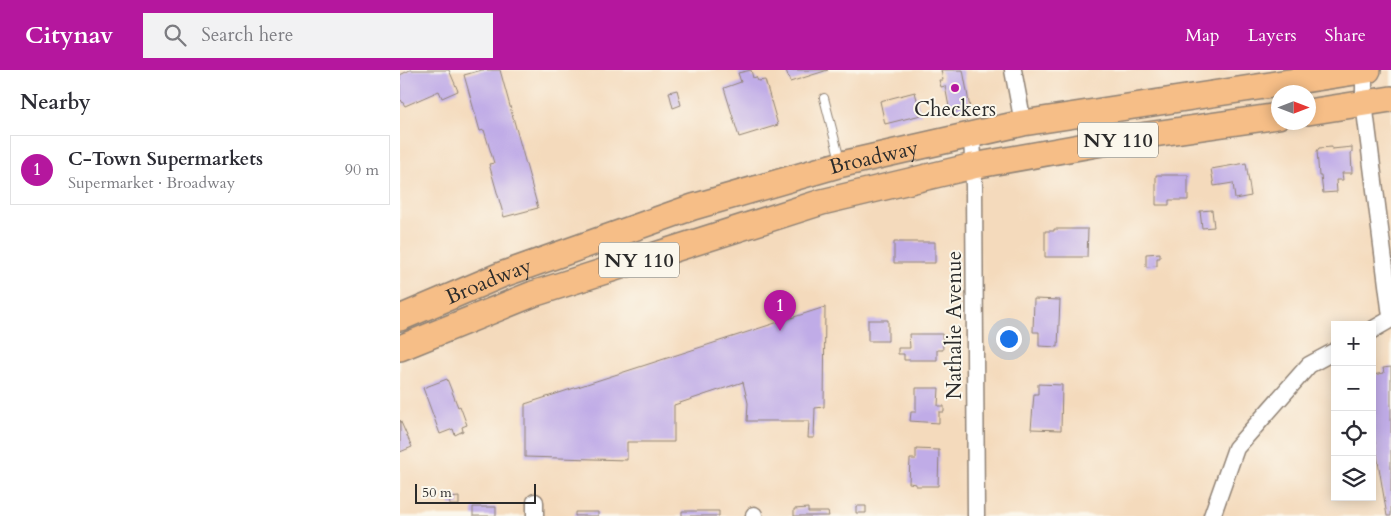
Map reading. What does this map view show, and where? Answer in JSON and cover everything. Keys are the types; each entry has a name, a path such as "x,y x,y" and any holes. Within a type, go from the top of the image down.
{"main road":[{"name":"Broadway","path":"400,318 500,274 693,207 842,165 1023,123 1368,70"},
{"path":"1316,111 1391,99"},
{"name":"Broadway","path":"400,348 508,303 822,202 973,166 1147,135 1271,117"},
{"path":"500,274 508,303"}],"street":[{"path":"1013,70 1023,123"},
{"path":"1364,70 1364,103 1391,318 1376,327"},
{"name":"Nathalie Avenue","path":"972,134 976,516"},
{"path":"1212,516 1236,448 1309,365 1331,353"}],"lane":[{"path":"824,98 842,165"}],"building":[{"path":"410,70 449,70 458,91 442,98 439,91 405,106 400,100 400,75"},
{"path":"482,70 500,70 538,208 504,217 489,164 494,163 484,130 480,131 464,75"},
{"path":"751,70 753,78 756,77 758,81 765,80 778,125 739,137 724,88 741,82 738,73"},
{"path":"786,70 828,70 790,82"},
{"path":"941,70 963,70 970,108 950,112 945,86 941,87 939,80 943,80"},
{"path":"677,90 681,105 673,108 669,92"},
{"path":"915,92 921,115 885,124 880,101"},
{"path":"1332,147 1332,149 1352,147 1352,173 1342,173 1343,180 1336,180 1337,192 1323,193 1321,176 1319,176 1317,151 1319,148"},
{"path":"1246,163 1251,196 1235,199 1233,183 1214,186 1211,169"},
{"path":"1156,175 1188,175 1188,200 1169,200 1169,205 1156,205"},
{"path":"1212,210 1214,227 1202,228 1200,211"},
{"path":"1054,229 1088,229 1087,257 1045,257 1045,231 1054,231"},
{"path":"894,242 935,242 935,263 894,263"},
{"path":"1160,253 1160,258 1157,258 1157,266 1146,267 1146,254"},
{"path":"1034,299 1060,300 1058,347 1039,346 1039,332 1033,332"},
{"path":"825,307 824,407 815,408 814,438 808,438 809,421 747,421 748,403 743,382 674,405 674,442 627,442 627,460 525,457 525,404"},
{"path":"868,320 888,320 888,341 868,341"},
{"path":"909,334 942,334 943,350 937,350 937,360 904,360 904,354 898,354 898,348 910,348"},
{"path":"1391,367 1391,516 1387,516 1376,449 1376,374 1384,373 1383,368"},
{"path":"447,379 467,425 462,427 463,431 455,435 453,429 440,434 423,388"},
{"path":"1038,384 1062,385 1061,430 1031,429 1034,394 1038,394"},
{"path":"916,388 939,388 938,406 944,406 944,412 939,412 939,423 910,421 911,412 916,412"},
{"path":"400,420 412,447 400,452"},
{"path":"916,449 939,450 938,486 916,486 916,484 909,483 910,459 916,459"},
{"path":"459,497 459,505 450,505 449,498"},
{"path":"856,506 866,506 866,513 856,513"},
{"path":"473,507 496,507 496,516 473,516"},
{"path":"808,508 808,512 828,512 829,516 794,516 794,509"},
{"path":"682,511 719,511 719,516 682,516"},
{"path":"575,512 598,512 598,516 575,516"}],"place":[{"name":"Checkers","path":"955,88"},
{"name":"C‑Town Supermarkets","path":"780,331"}]}
